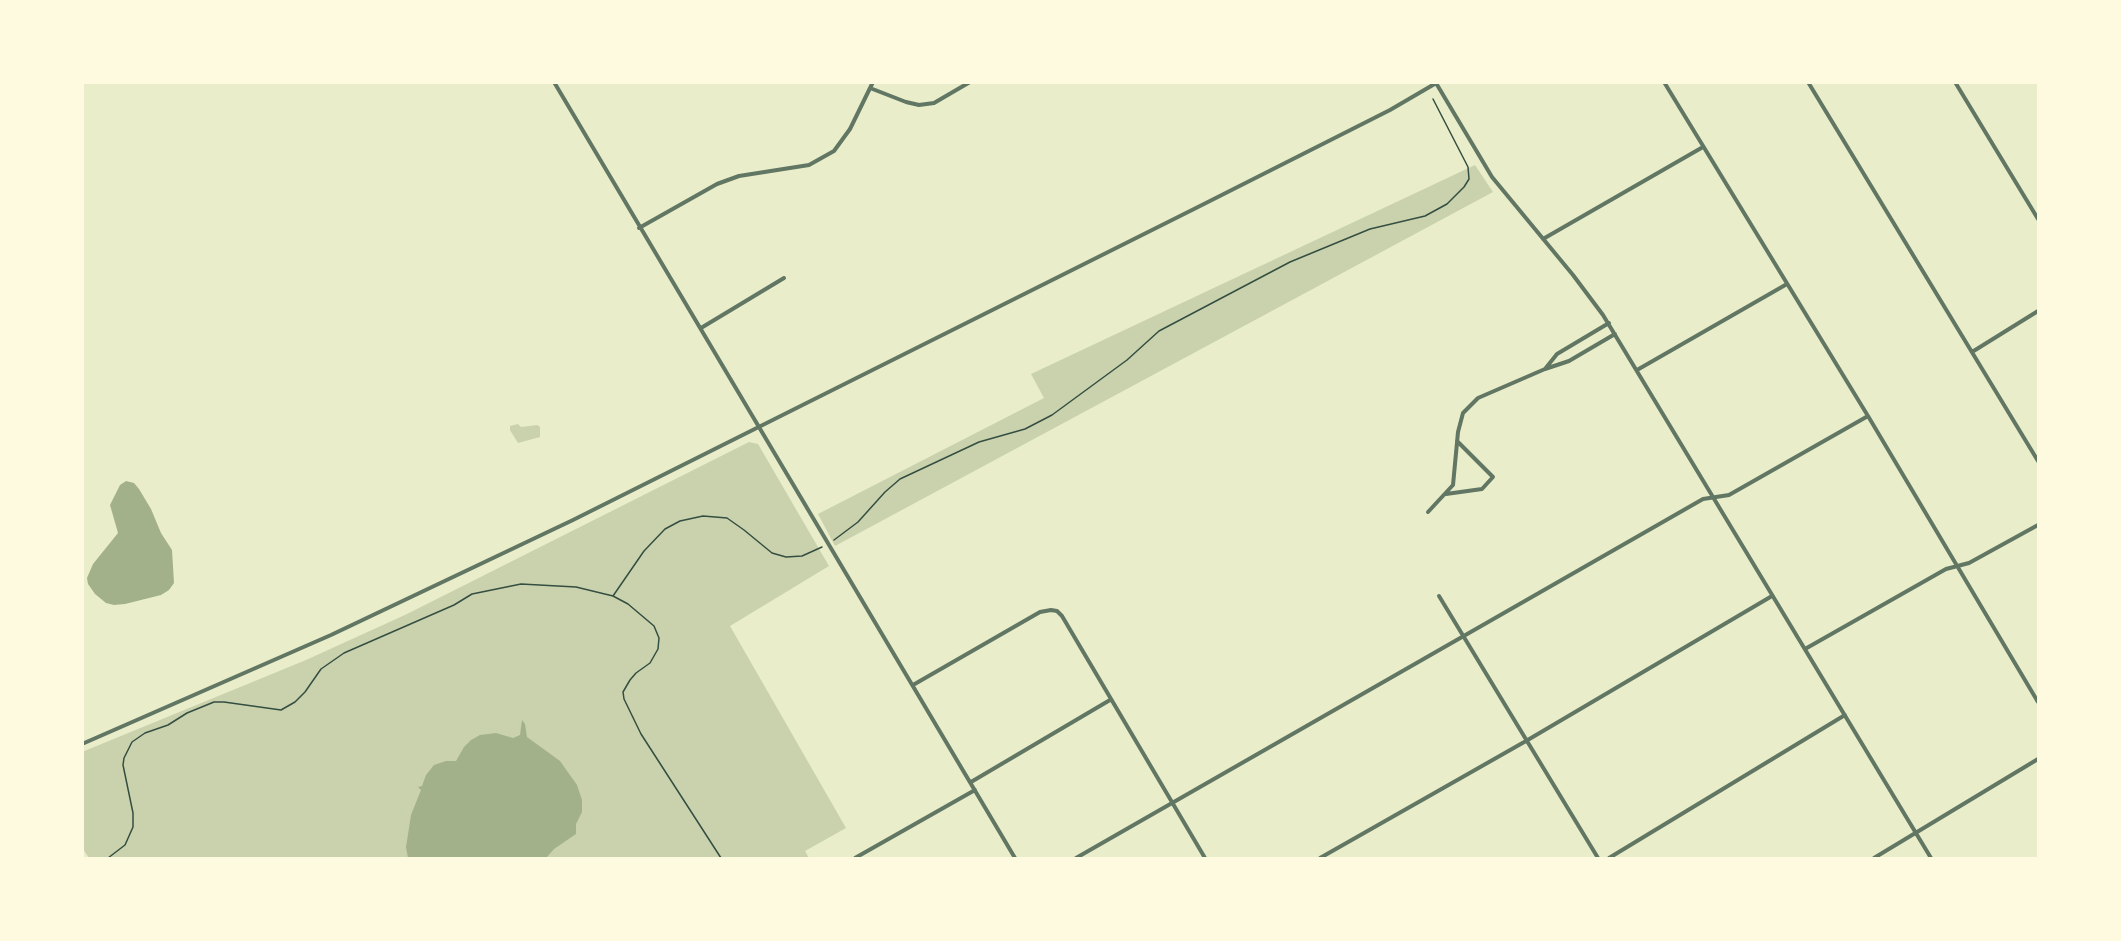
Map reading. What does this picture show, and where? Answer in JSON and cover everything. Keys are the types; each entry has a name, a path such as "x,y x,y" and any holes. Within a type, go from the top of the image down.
{"street":[{"path":"554,82 1015,858"},
{"path":"639,228 717,184 739,177 809,165 834,151 850,129 873,82"},
{"path":"870,88 919,105 934,103 970,82"},
{"path":"1664,82 1868,416 2038,702"},
{"path":"1955,82 2038,219"},
{"path":"82,744 331,635 562,525 1390,110 1437,83 1483,164 1609,323 1931,858"},
{"path":"1808,83 2038,461"},
{"path":"1542,239 1703,147"},
{"path":"701,328 784,278"},
{"path":"1637,370 1788,284"},
{"path":"1972,352 2038,311"},
{"path":"1545,369 1557,354 1609,323"},
{"path":"1428,512 1453,485 1458,432 1464,413 1478,398 1569,361 1615,334"},
{"path":"1076,858 1703,499 1729,495 1868,416"},
{"path":"1446,495 1482,489 1493,477 1457,441"},
{"path":"1805,649 1946,569 1969,563 2038,525"},
{"path":"1439,596 1598,858"},
{"path":"1320,858 1526,741 1772,596"},
{"path":"913,685 1040,612 1057,611 1205,858"},
{"path":"970,782 1110,700"},
{"path":"1609,858 1845,715"},
{"path":"1874,858 2038,759"},
{"path":"855,858 975,790"}],"path":[{"path":"613,596 644,551 665,529 680,521 703,516 727,518 772,553 786,557 802,556 827,544 858,522 900,479 978,442 1025,429 1052,415 1126,360 1160,331 1290,262 1370,229 1425,216 1447,204 1464,188 1468,179 1468,167 1433,99"},
{"path":"108,858 125,845 133,827 133,813 123,765 132,742 146,733 214,702 280,710 292,704 305,692 321,669 339,656 454,605 472,594 521,584 558,585 613,596 628,604 654,626 659,638 658,649 650,663 636,673 623,692 626,708 646,744 721,858"}],"shaded area":[{"path":"1475,165 1493,192 835,546 818,514 1044,398 1031,374"},
{"path":"518,424 521,427 537,425 540,427 540,437 518,443 510,426"},
{"path":"749,442 758,444 829,566 730,626 846,828 805,851 809,858 89,858 83,849 82,752 306,660 407,614"},
{"path":"126,481 134,483 139,489 172,550 174,583 161,595 114,605 106,603 95,594 87,578 93,564 118,533 110,505 120,485"},
{"path":"522,720 527,737 560,761 577,785 582,800 582,812 576,824 576,834 554,849 546,858 408,858 406,847 411,815 421,790 418,787 422,786 426,775 434,765 456,761 464,747 480,735 496,733 513,738 520,735"}]}
